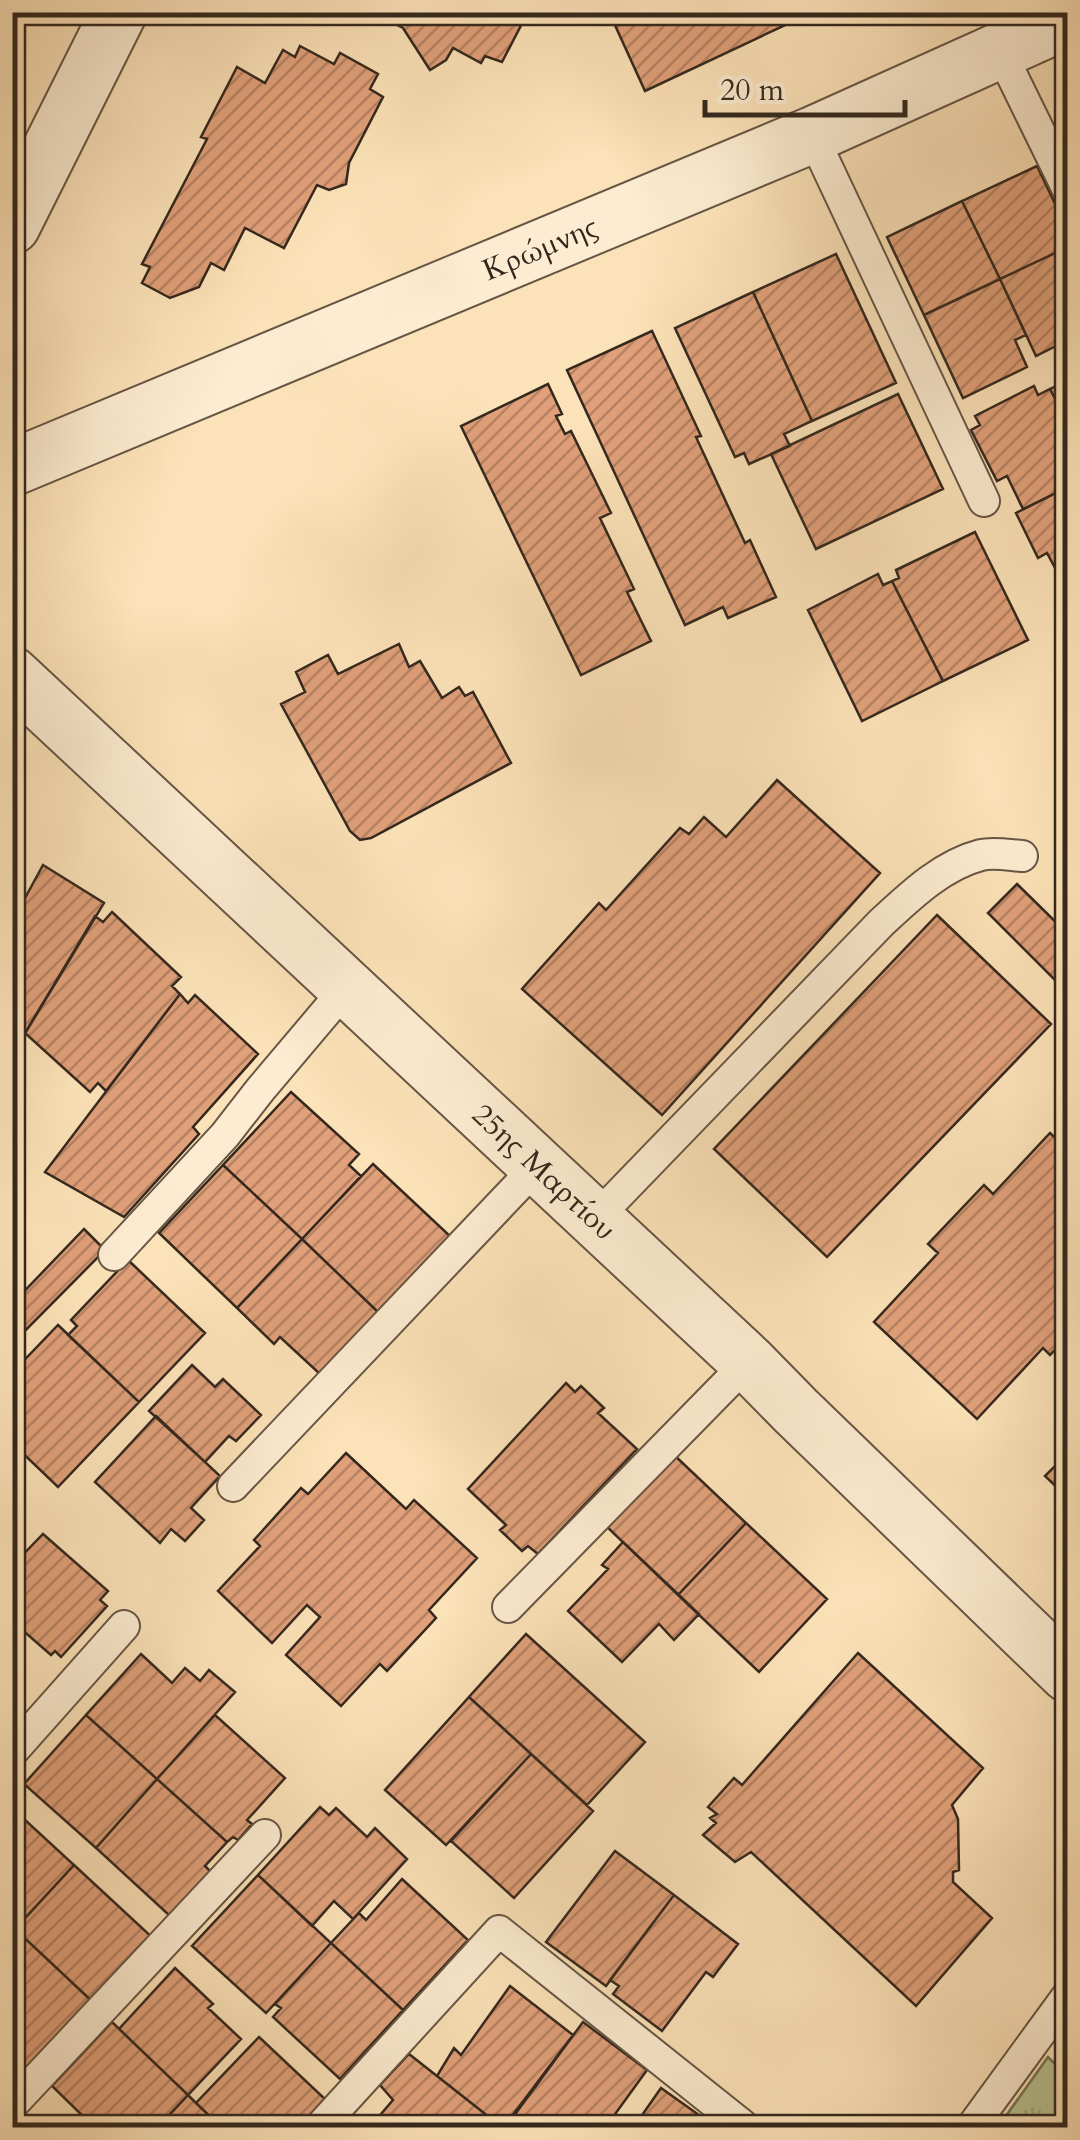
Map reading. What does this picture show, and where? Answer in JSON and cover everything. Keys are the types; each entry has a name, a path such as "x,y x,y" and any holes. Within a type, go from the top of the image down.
{"street":[{"path":"12,226 120,12"},
{"name":"Κρώμνης","path":"12,468 812,134 1068,20"},
{"name":"25ης Μαρτίου","path":"12,674 748,1362 1068,1674"}],"lane":[{"path":"1000,51 1068,190"},
{"path":"812,134 984,501"},
{"path":"595,1219 910,896 952,866 968,860 985,854 1022,856"},
{"path":"114,1255 225,1135 348,987"},
{"path":"233,1486 538,1165"},
{"path":"508,1607 748,1362"},
{"path":"12,1752 124,1626"},
{"path":"12,2106 265,1835"},
{"path":"319,2128 499,1931 746,2128"},
{"path":"972,2128 1068,1994"}],"green space":[{"path":"1048,2057 1066,2075 1067,2103 1045,2127 998,2127"}],"building":[{"path":"371,12 528,12 502,62 485,56 481,63 453,48 446,60 430,70 403,28"},
{"path":"609,12 813,12 645,91"},
{"path":"300,46 334,64 340,53 378,74 370,89 383,97 349,163 346,184 329,190 317,185 284,248 245,228 224,270 211,263 199,287 170,298 142,283 150,267 142,264 207,139 201,137 237,67 265,83 283,50 295,57"},
{"path":"1037,166 1068,231 1068,247 1000,279 962,201"},
{"path":"962,201 1000,279 924,315 887,237"},
{"path":"1068,247 1068,351 1062,354 1058,345 1036,356 1000,279"},
{"path":"836,254 896,383 812,421 753,292"},
{"path":"1000,279 1026,335 1015,340 1027,367 963,398 924,315"},
{"path":"753,292 812,421 784,434 790,446 749,464 744,453 735,457 675,328"},
{"path":"652,331 745,543 750,540 776,597 728,618 723,607 685,625 567,370"},
{"path":"1068,380 1068,424 1050,389"},
{"path":"548,384 562,414 556,416 565,434 571,431 611,513 600,518 634,589 627,592 651,641 581,675 461,426"},
{"path":"1034,386 1038,395 1050,389 1068,424 1068,487 1023,509 1007,476 997,481 971,430 980,425 975,416"},
{"path":"898,394 943,489 816,549 771,454"},
{"path":"1068,487 1068,592 1047,553 1038,558 1016,513"},
{"path":"975,532 1028,640 943,681 892,581 899,578 896,570"},
{"path":"878,574 883,585 892,581 943,681 862,721 808,610"},
{"path":"399,644 409,667 420,661 442,698 459,687 465,696 473,692 511,763 371,838 360,840 350,831 281,704 305,692 296,672 328,655 338,674"},
{"path":"777,780 880,873 662,1115 522,989 599,903 606,910 680,828 689,834 704,817 726,837"},
{"path":"43,865 104,903 12,1055 12,922"},
{"path":"1017,884 1068,934 1068,966 1054,979 988,913"},
{"path":"112,912 181,977 172,986 180,994 106,1091 98,1083 90,1092 25,1033 95,916 103,922"},
{"path":"937,915 1051,1024 827,1257 714,1149"},
{"path":"180,994 188,1003 195,995 258,1054 193,1127 199,1134 124,1217 45,1172"},
{"path":"291,1092 359,1154 349,1165 361,1176 302,1239 223,1165"},
{"path":"1050,1133 1068,1150 1068,1337 1050,1355 1043,1348 977,1419 874,1322 938,1253 928,1244 984,1185 993,1194"},
{"path":"373,1164 451,1237 379,1313 302,1239"},
{"path":"223,1165 302,1239 237,1308 159,1233"},
{"path":"84,1229 105,1250 12,1344 12,1304"},
{"path":"302,1239 379,1313 321,1375 280,1337 274,1344 237,1308"},
{"path":"128,1260 205,1333 139,1402 68,1335 77,1326 71,1320"},
{"path":"58,1325 139,1402 58,1487 12,1443 12,1373"},
{"path":"192,1365 215,1387 223,1379 261,1415 236,1441 229,1436 205,1462 149,1411"},
{"path":"566,1383 575,1392 581,1386 604,1408 598,1413 637,1449 538,1554 528,1546 522,1551 500,1530 506,1525 468,1489"},
{"path":"156,1416 220,1476 191,1508 204,1520 185,1541 171,1529 160,1543 95,1482"},
{"path":"346,1453 406,1509 414,1500 477,1558 429,1610 436,1618 387,1671 380,1664 341,1706 286,1655 320,1617 307,1605 272,1643 218,1591 260,1546 254,1540 301,1488 308,1494"},
{"path":"672,1453 746,1523 678,1595 605,1525"},
{"path":"1068,1453 1068,1498 1045,1476"},
{"path":"746,1523 827,1599 759,1672 678,1595"},
{"path":"43,1534 108,1591 100,1600 107,1606 61,1657 55,1651 51,1655 12,1621 12,1566"},
{"path":"623,1542 699,1614 674,1640 659,1624 622,1662 568,1611 608,1569 602,1565"},
{"path":"526,1634 645,1742 587,1805 469,1697"},
{"path":"858,1653 983,1768 952,1805 958,1819 959,1870 953,1872 953,1882 992,1918 916,2006 751,1852 735,1862 703,1835 716,1823 710,1818 717,1814 708,1807 734,1778 742,1785"},
{"path":"141,1654 172,1683 185,1668 200,1681 209,1670 235,1692 157,1779 86,1715"},
{"path":"469,1697 531,1754 446,1845 385,1790"},
{"path":"86,1715 157,1779 96,1848 24,1784"},
{"path":"215,1715 285,1778 247,1820 252,1824 238,1840 233,1837 227,1842 157,1779"},
{"path":"531,1754 593,1811 514,1898 451,1841"},
{"path":"157,1779 227,1842 205,1866 210,1871 170,1916 96,1848"},
{"path":"320,1807 329,1815 336,1808 367,1837 375,1828 407,1859 353,1919 334,1901 312,1926 258,1875"},
{"path":"12,1808 74,1865 15,1929 12,1927"},
{"path":"615,1851 674,1895 606,1986 546,1942"},
{"path":"74,1865 155,1940 96,2005 15,1929"},
{"path":"258,1875 331,1943 266,2013 192,1946"},
{"path":"402,1879 468,1940 403,2010 331,1943 359,1913 366,1920"},
{"path":"674,1895 738,1944 713,1977 706,1972 662,2031 613,1994 619,1986 610,1980"},
{"path":"15,1929 96,2005 26,2079 12,2067"},
{"path":"331,1943 403,2010 340,2079 273,2017 281,2008 275,2004"},
{"path":"175,1968 213,2004 208,2008 241,2039 188,2095 119,2029"},
{"path":"510,1986 573,2035 503,2128 437,2076 454,2048 461,2055"},
{"path":"112,2022 188,2095 157,2128 95,2128 52,2086"},
{"path":"583,2022 647,2070 605,2128 505,2128"},
{"path":"259,2037 326,2100 300,2128 222,2128 196,2103"},
{"path":"409,2054 503,2128 369,2128 393,2100 380,2085"},
{"path":"661,2088 713,2125 711,2128 633,2128"},
{"path":"188,2095 196,2103 222,2128 157,2128"}]}
